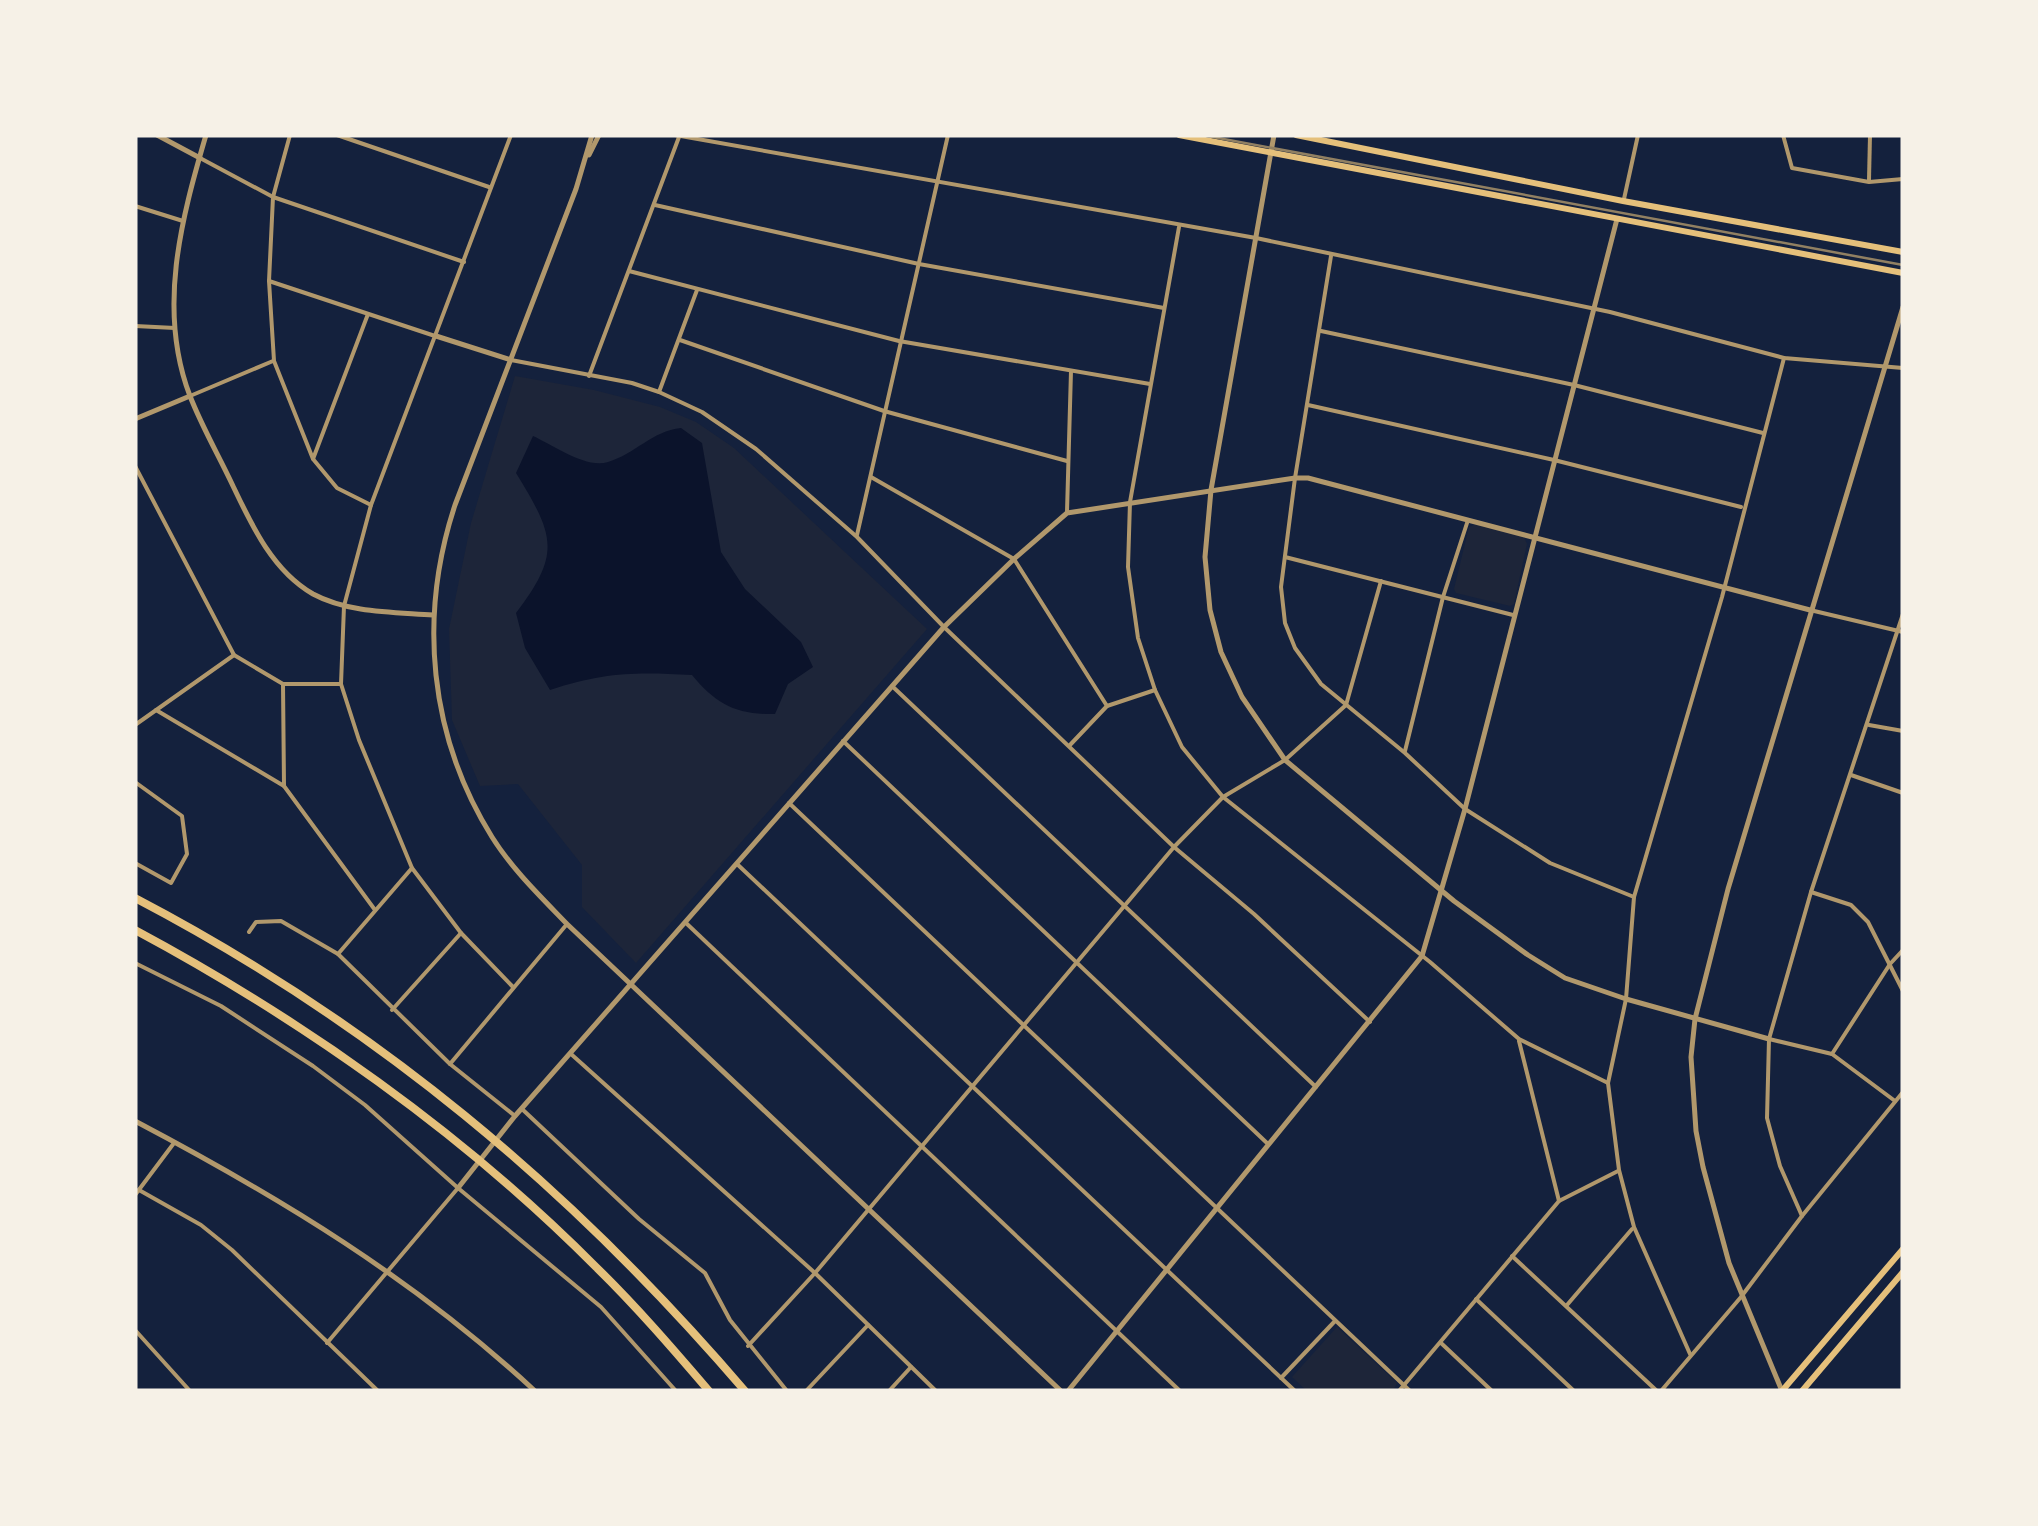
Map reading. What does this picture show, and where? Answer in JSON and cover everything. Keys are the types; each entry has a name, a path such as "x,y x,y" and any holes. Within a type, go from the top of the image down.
{"highway":[{"path":"135,898 194,929 311,1002 412,1072 482,1127 616,1248 745,1391"},
{"path":"135,930 271,1011 457,1144 595,1266 709,1391"}],"main road":[{"path":"1179,135 1903,273"},
{"path":"1296,135 1903,252"},
{"path":"1782,1391 1903,1249"},
{"path":"1802,1391 1903,1272"}],"street":[{"path":"157,135 273,197 464,262"},
{"path":"206,135 183,220 174,276 179,358 190,396 238,497 275,562 314,594 344,606 433,615"},
{"path":"290,135 273,197 269,281 274,361 313,459 337,488 371,505"},
{"path":"338,135 491,188"},
{"path":"510,135 371,505 344,606 341,684 359,740 412,868 461,933 513,987"},
{"path":"595,135 448,526 433,615 435,678 454,760 494,840 567,924 867,1211 1064,1391 1270,1146 1422,956 1465,809 1617,219"},
{"path":"857,537 948,135"},
{"path":"1274,135 1211,490 1205,557 1210,610 1222,652 1242,697 1285,760 1442,890 1565,978 1695,1019 1832,1054 1895,1101"},
{"path":"1623,201 1638,135"},
{"path":"1783,135 1792,168 1870,182 1903,179"},
{"path":"1870,135 1870,182"},
{"path":"589,376 677,136 1256,238 1592,308 1784,358 1903,368"},
{"path":"655,204 919,264 1164,308"},
{"path":"135,206 183,220"},
{"path":"1179,226 1130,502 1128,567 1138,638 1155,690 1182,746 1223,798 1422,956 1519,1039 1608,1083"},
{"path":"1332,254 1295,478 1282,587 1286,623 1295,648 1321,684 1465,809 1550,863 1634,898"},
{"path":"629,270 900,341 1150,384"},
{"path":"269,281 511,360 632,382 702,412 756,448 857,537 944,628 1174,847 1254,914 1370,1022"},
{"path":"659,392 697,290"},
{"path":"1782,1391 1742,1298 1709,1194 1696,1131 1691,1057 1695,1019 1715,934 1903,307"},
{"path":"313,459 368,313"},
{"path":"135,326 176,328"},
{"path":"1320,331 1574,385 1763,433"},
{"path":"680,340 884,411 1066,461"},
{"path":"1690,1354 1634,1227 1618,1170 1608,1083 1626,999 1634,898 1726,585 1784,358"},
{"path":"135,420 274,361"},
{"path":"1067,513 1071,372"},
{"path":"1308,405 1554,460 1743,508"},
{"path":"135,466 234,655 283,684 341,684"},
{"path":"871,477 1014,558 1107,706"},
{"path":"327,1343 515,1116 892,686 1014,558 1067,513 1308,478 1901,632"},
{"path":"1405,753 1443,597 1468,520"},
{"path":"1285,556 1514,616"},
{"path":"748,1346 1174,847 1223,798 1285,760 1346,706 1382,581"},
{"path":"1802,1216 1780,1166 1768,1118 1768,1039 1810,892 1901,632 1903,614"},
{"path":"135,726 234,655"},
{"path":"283,684 284,786"},
{"path":"892,686 1316,1087"},
{"path":"1070,746 1107,706 1155,690"},
{"path":"156,710 284,786 375,910"},
{"path":"1869,725 1903,732"},
{"path":"843,742 1270,1146"},
{"path":"1851,774 1903,793"},
{"path":"135,782 182,816 186,854 171,883 135,863"},
{"path":"788,803 1410,1391"},
{"path":"736,864 1295,1391"},
{"path":"338,954 412,868"},
{"path":"1810,892 1851,905 1868,922 1903,992"},
{"path":"249,932 256,922 281,921 338,954 450,1064 515,1116"},
{"path":"686,923 1180,1391"},
{"path":"450,1064 567,924"},
{"path":"392,1010 461,933"},
{"path":"1832,1054 1903,950"},
{"path":"135,964 221,1006 312,1066 378,1117 602,1308 676,1391"},
{"path":"1519,1039 1558,1201"},
{"path":"571,1054 815,1272 936,1391"},
{"path":"1512,1256 1659,1391 1742,1298 1802,1216 1903,1092"},
{"path":"522,1109 639,1219 706,1272 719,1304 786,1391"},
{"path":"135,1121 315,1221 458,1324 535,1391"},
{"path":"175,1142 137,1193 201,1225 232,1250 378,1391"},
{"path":"1399,1391 1558,1201 1618,1170"},
{"path":"1568,1305 1634,1227"},
{"path":"1476,1298 1574,1391"},
{"path":"1281,1378 1335,1321"},
{"path":"806,1391 868,1325"},
{"path":"135,1330 190,1391"},
{"path":"1440,1342 1492,1391"},
{"path":"888,1391 911,1367"}],"shaded area":[{"path":"515,376 594,390 660,407 696,422 734,448 927,629 636,963 582,907 582,865 518,784 480,786 452,720 449,629 471,523"},
{"path":"681,428 702,443 721,552 745,589 801,642 813,667 788,684 775,714 728,706 692,675 620,675 550,690 525,648 516,613 541,575 548,544 538,513 516,473 533,436 580,459 599,463 618,458 661,433"},
{"path":"1476,524 1524,537 1527,544 1514,604 1510,606 1456,593 1454,589 1469,527"},
{"path":"1337,1327 1397,1383 1393,1391 1307,1391 1292,1377"}],"tram line":[{"path":"1202,135 1903,265"}]}
